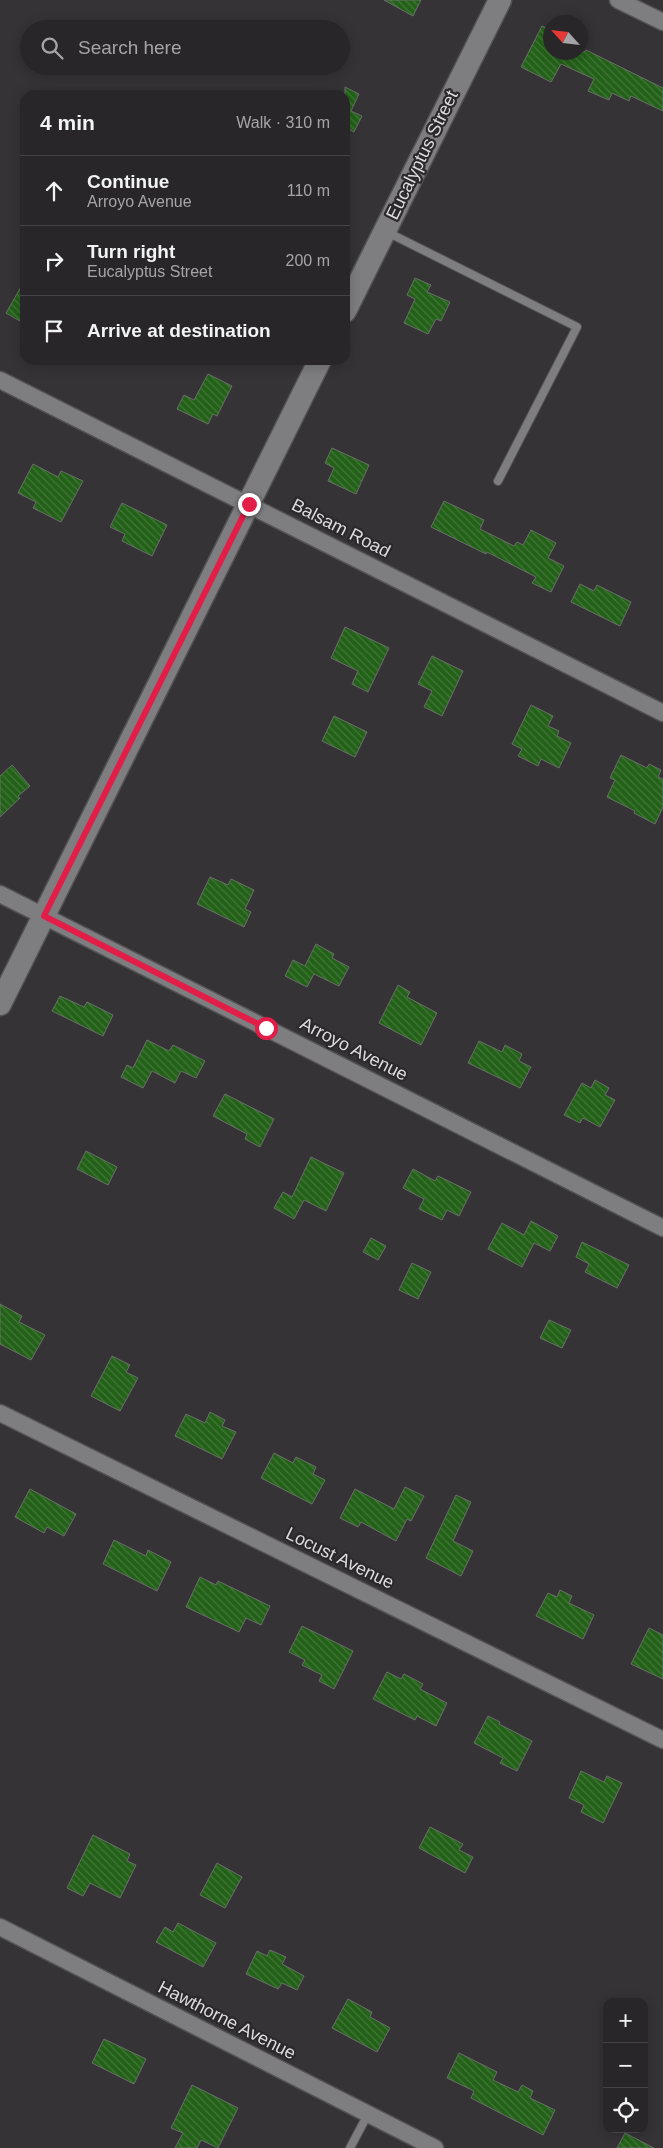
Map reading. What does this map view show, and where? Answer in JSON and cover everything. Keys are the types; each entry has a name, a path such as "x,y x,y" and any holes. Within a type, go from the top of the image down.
{"main road":[{"name":"Eucalyptus Street","path":"350,301 500,0"},
{"path":"0,1004 318,365"}],"street":[{"path":"618,0 663,22"},
{"name":"Balsam Road","path":"0,380 663,713"},
{"name":"Arroyo Avenue","path":"0,894 663,1228"},
{"name":"Locust Avenue","path":"0,1413 663,1740"},
{"name":"Hawthorne Avenue","path":"0,1927 435,2148"}],"lane":[{"path":"385,231 577,326 498,482"},
{"path":"350,2148 368,2114"}],"building":[{"path":"384,0 421,0 413,16"},
{"path":"542,26 543,60 588,60 588,51 663,88 663,111 631,96 629,101 612,93 609,100 588,91 594,79 561,64 551,82 521,67"},
{"path":"345,87 359,94 351,111 362,116 354,132 350,130 350,90 345,90"},
{"path":"415,278 431,285 427,292 450,302 441,321 436,319 428,334 404,323 415,299 407,295"},
{"path":"20,289 20,321 6,313"},
{"path":"208,374 232,386 217,416 213,414 208,424 177,409 184,395 194,400"},
{"path":"332,448 369,465 356,494 328,481 334,468 325,463"},
{"path":"33,464 58,477 61,471 83,481 61,522 33,508 36,502 18,493"},
{"path":"444,501 484,520 480,529 514,546 517,542 523,545 531,530 556,543 548,558 564,566 551,592 532,583 536,577 487,552 486,554 431,527"},
{"path":"122,503 167,525 152,556 122,541 125,534 110,527"},
{"path":"580,584 594,591 597,585 631,602 620,626 571,602"},
{"path":"345,627 389,648 368,692 352,684 358,671 331,658"},
{"path":"432,656 463,671 442,716 424,707 432,691 418,684"},
{"path":"531,705 553,716 548,726 559,731 557,736 571,743 559,768 541,759 538,766 518,756 522,749 512,744"},
{"path":"334,716 367,732 355,757 322,741"},
{"path":"621,755 647,768 649,764 661,770 658,777 663,779 663,807 655,824 634,813 635,811 607,797 615,780 610,778"},
{"path":"12,765 30,786 18,796 20,798 0,817 0,776"},
{"path":"210,877 228,885 231,879 254,890 245,909 251,912 244,927 197,904"},
{"path":"316,944 334,954 332,958 349,967 339,986 314,974 307,987 285,976 293,960 305,966"},
{"path":"398,985 410,992 407,997 437,1013 421,1045 379,1023"},
{"path":"60,996 84,1007 87,1002 113,1015 103,1036 52,1011"},
{"path":"147,1040 169,1051 173,1045 205,1061 196,1078 181,1071 175,1083 152,1071 143,1088 121,1077 127,1065 133,1068"},
{"path":"479,1041 502,1052 505,1045 522,1054 519,1061 531,1067 520,1088 468,1063"},
{"path":"595,1080 609,1088 605,1095 615,1100 600,1127 583,1118 580,1123 564,1115 582,1083 591,1088"},
{"path":"225,1094 274,1119 260,1147 245,1139 247,1134 213,1116"},
{"path":"86,1151 117,1167 108,1185 77,1169"},
{"path":"311,1157 344,1173 326,1211 304,1200 294,1219 274,1208 283,1192 292,1197"},
{"path":"413,1169 435,1181 438,1176 471,1192 459,1216 447,1210 442,1220 419,1209 424,1199 403,1188"},
{"path":"531,1221 558,1236 550,1251 534,1243 522,1267 488,1249 502,1223 524,1235"},
{"path":"371,1238 386,1246 378,1260 363,1252"},
{"path":"582,1242 629,1265 617,1288 585,1272 589,1264 576,1257"},
{"path":"412,1263 431,1272 418,1299 399,1290"},
{"path":"0,1304 22,1316 19,1322 45,1335 31,1360 0,1344"},
{"path":"549,1320 571,1330 562,1348 540,1338"},
{"path":"112,1356 130,1365 126,1372 138,1378 120,1411 91,1396"},
{"path":"210,1412 225,1420 222,1426 236,1432 222,1459 175,1436 186,1414 205,1423"},
{"path":"274,1453 293,1463 296,1457 316,1467 313,1474 325,1480 312,1504 261,1478"},
{"path":"405,1487 424,1496 411,1521 407,1519 396,1541 361,1522 358,1527 340,1518 355,1489 394,1509"},
{"path":"30,1489 76,1514 64,1536 47,1527 44,1533 15,1517"},
{"path":"456,1495 471,1502 453,1541 473,1551 461,1576 426,1558"},
{"path":"114,1540 146,1556 148,1550 171,1562 157,1591 103,1564"},
{"path":"200,1577 216,1585 218,1581 270,1606 261,1625 246,1618 239,1632 186,1607"},
{"path":"560,1590 572,1596 569,1603 594,1615 583,1639 536,1616 548,1593 557,1597"},
{"path":"302,1626 353,1651 334,1689 319,1681 322,1675 302,1665 305,1660 289,1652"},
{"path":"649,1628 663,1635 663,1679 631,1664"},
{"path":"387,1672 401,1679 404,1674 423,1684 420,1689 447,1703 436,1726 417,1716 415,1720 373,1699"},
{"path":"488,1716 500,1722 499,1724 532,1741 517,1771 500,1763 503,1758 474,1743"},
{"path":"581,1771 604,1782 607,1776 622,1783 603,1823 581,1812 584,1805 569,1798"},
{"path":"430,1827 463,1844 459,1850 473,1857 465,1873 419,1848"},
{"path":"93,1835 130,1854 127,1861 136,1865 120,1898 90,1883 83,1896 67,1888"},
{"path":"217,1863 242,1877 225,1908 200,1895"},
{"path":"178,1923 216,1943 203,1967 156,1942 165,1927 173,1932"},
{"path":"270,1950 286,1957 282,1964 304,1976 297,1990 282,1983 278,1989 246,1974 257,1951 267,1956"},
{"path":"348,1999 372,2012 370,2017 390,2028 377,2052 332,2028"},
{"path":"104,2039 146,2059 134,2084 92,2063"},
{"path":"459,2053 497,2072 493,2080 518,2092 522,2085 533,2091 530,2098 555,2110 543,2135 471,2098 474,2091 447,2078"},
{"path":"192,2085 238,2108 218,2148 201,2140 197,2148 175,2148 183,2133 171,2128"},
{"path":"625,2133 654,2148 617,2148"}],"route":[{"path":"249,504 44,916 266,1028"}]}
